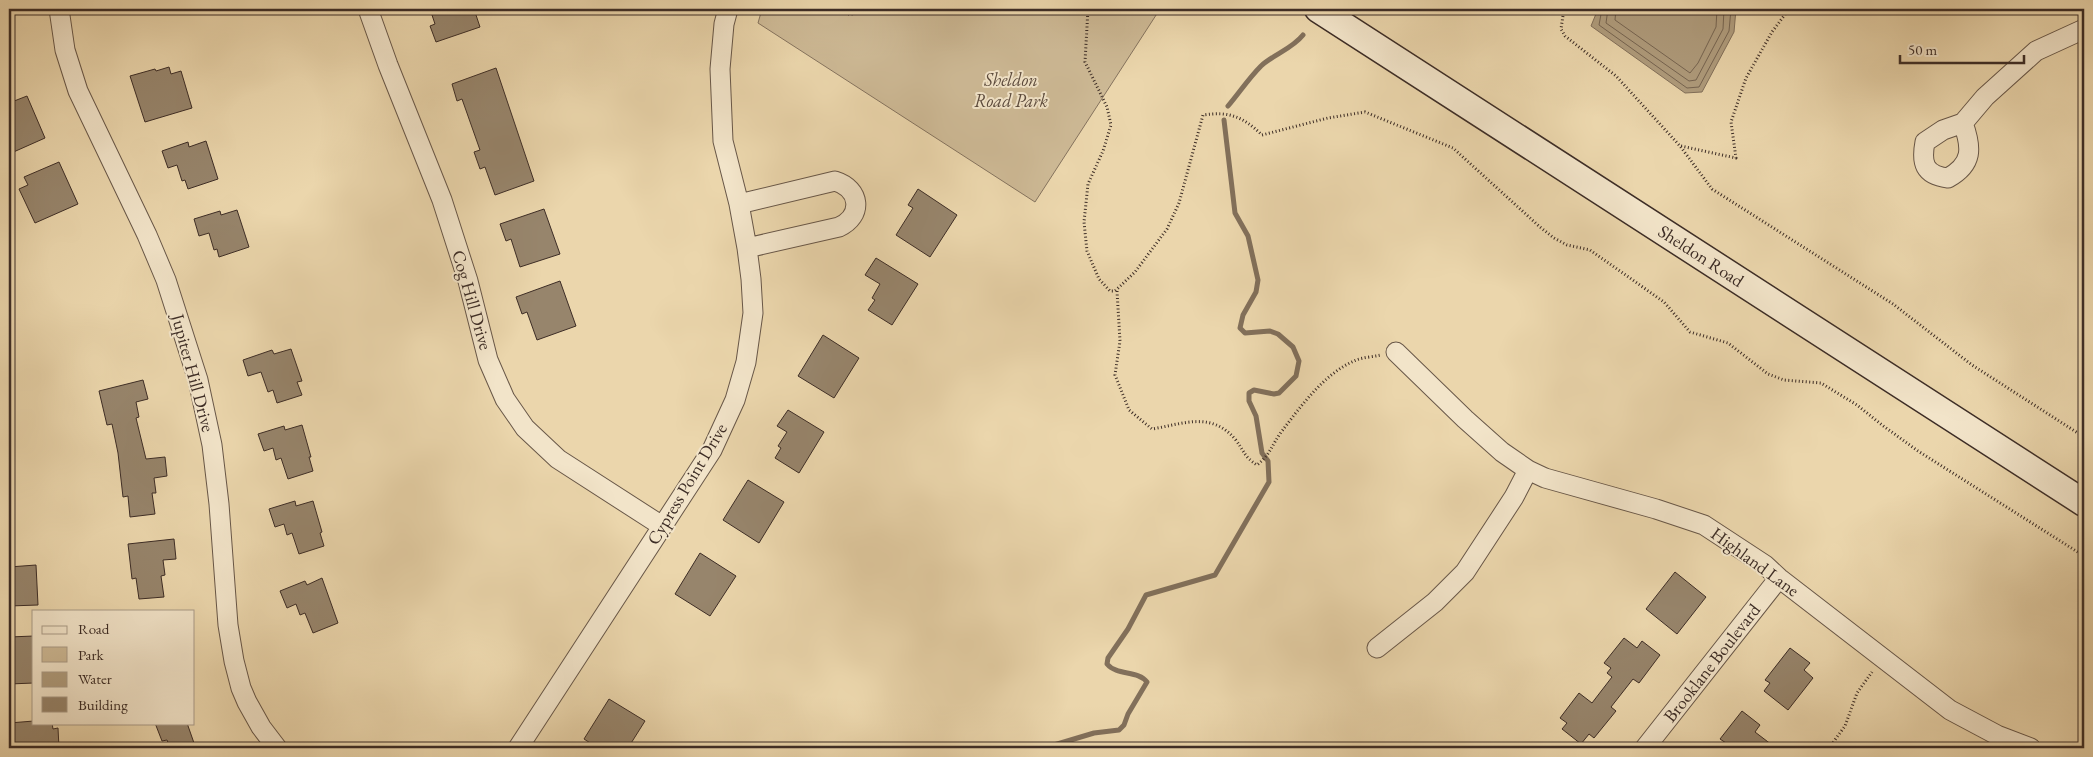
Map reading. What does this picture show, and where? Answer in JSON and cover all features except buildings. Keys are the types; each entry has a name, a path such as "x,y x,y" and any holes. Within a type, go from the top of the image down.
{"main road":[{"name":"Sheldon Road","path":"1318,9 2084,503"}],"street":[{"name":"Jupiter Hill Drive","path":"58,9 65,50 76,83 166,280 198,380 212,445 219,504 228,625 234,661 247,702 261,728 277,748"},
{"name":"Cog Hill Drive","path":"368,9 388,65 442,200 468,281 488,360 505,399 525,428 558,459 662,526"},
{"name":"Cypress Point Drive","path":"518,748 712,450 735,400 746,362 753,313 751,279 739,204 723,140 720,70 724,24 728,9"},
{"path":"1963,123 1985,97 2036,51 2084,30"},
{"path":"739,204 835,181 844,184 852,191 856,200 856,209 846,224 747,248"},
{"name":"Highland Lane","path":"1396,352 1472,426 1502,452 1528,470 1546,478 1656,509 1704,525 1765,565 1779,578 1994,742 2031,748"},
{"path":"1377,648 1435,602 1466,572 1514,497 1528,470"},
{"name":"Brooklane Boulevard","path":"1645,748 1779,578"}],"path":[{"path":"835,9 844,14 859,12 862,9"},
{"path":"1088,9 1085,62 1107,107 1110,125 1104,151 1088,184 1084,222 1087,251 1099,279 1110,291 1117,290 1135,272 1166,229 1179,204 1203,115 1218,113 1246,120 1262,134 1328,118 1366,112 1453,148 1554,238 1567,245 1590,250 1664,302 1690,332 1728,343 1768,374 1784,380 1821,383 1857,405 1882,426 1918,451 2084,556"},
{"path":"1564,9 1561,28 1564,36 1616,76 1680,146 1712,190 1893,304 1972,365 2084,437"},
{"path":"1680,146 1736,158 1731,122 1746,78 1772,32 1789,9"},
{"path":"1117,290 1120,341 1115,375 1129,410 1152,429 1200,420 1222,428 1235,440 1247,459 1257,465 1268,457 1280,433 1328,378 1354,360 1396,352"},
{"path":"1829,748 1845,726 1857,693 1883,658"}],"green space":[{"name":"Sheldon Road Park","path":"762,9 1160,9 1035,202 758,23"}],"water":[{"path":"1598,9 1736,9 1734,32 1702,92 1685,93 1591,26"}],"waterway":[{"path":"1228,106 1261,66 1294,44 1303,35"},
{"path":"1044,748 1094,733 1119,730 1124,725 1128,714 1147,682 1138,676 1111,668 1107,664 1108,658 1128,629 1146,595 1215,575 1269,482 1268,461 1262,453 1256,416 1249,401 1249,393 1254,390 1274,394 1279,393 1296,376 1299,361 1293,347 1278,334 1270,331 1245,333 1240,328 1243,315 1256,292 1258,280 1248,236 1235,213 1224,120"}]}
